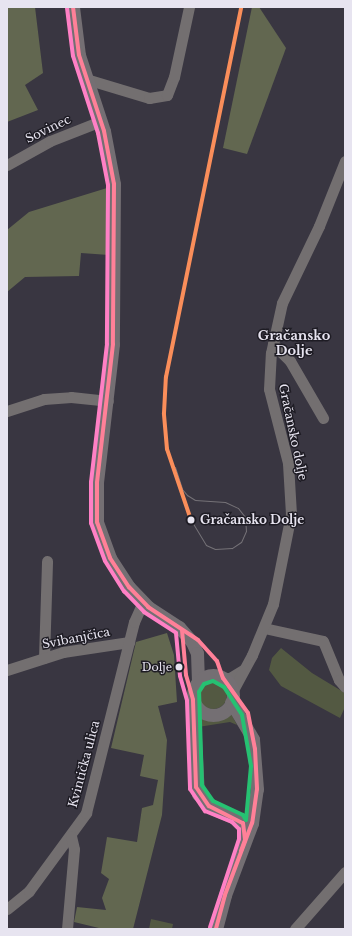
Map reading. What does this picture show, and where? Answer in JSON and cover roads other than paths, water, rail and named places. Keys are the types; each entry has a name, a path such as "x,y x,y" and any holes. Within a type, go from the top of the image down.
{"main road":[{"path":"73,7 77,43 86,79 101,121 112,170 115,231 113,344 108,400 97,483 98,522 114,566 143,602 182,630 197,653 220,677 247,726 256,749 255,811 216,929"},
{"path":"197,653 198,682 193,700 198,794 214,809 235,817 245,818 255,811"},
{"path":"198,682 210,675 220,677"},
{"path":"193,700 199,710 212,715 223,712 232,697"},
{"path":"235,817 245,827 245,840"}],"street":[{"path":"86,79 149,98 166,95 174,77 189,7"},
{"name":"Sovinec","path":"7,165 50,141 101,121"},
{"name":"Gračansko dolje","path":"232,697 264,628 273,604 291,514 288,463 269,389 273,344 287,292 321,221 345,161"},
{"path":"273,344 290,361 323,418"},
{"path":"7,411 44,399 108,400"},
{"path":"44,658 47,561"},
{"name":"Kvintička ulica","path":"7,909 29,891 72,836 86,813 93,794 129,642 143,602"},
{"path":"264,628 323,641 339,680 345,687"},
{"name":"Svibanjčica","path":"7,670 44,658 129,642"},
{"path":"220,677 236,676 246,667"},
{"path":"66,929 74,849 72,836"},
{"path":"295,929 345,872"}],"tram line":[{"path":"175,467 182,489 187,495 195,500 225,502 238,508 245,517 246,531 241,542 232,548 215,549 206,545 191,520"}],"place":[{"name":"Gračansko Dolje","path":"191,520"},
{"name":"Dolje","path":"179,667"}],"district":[{"name":"Gračansko Dolje","path":"294,344"}]}
